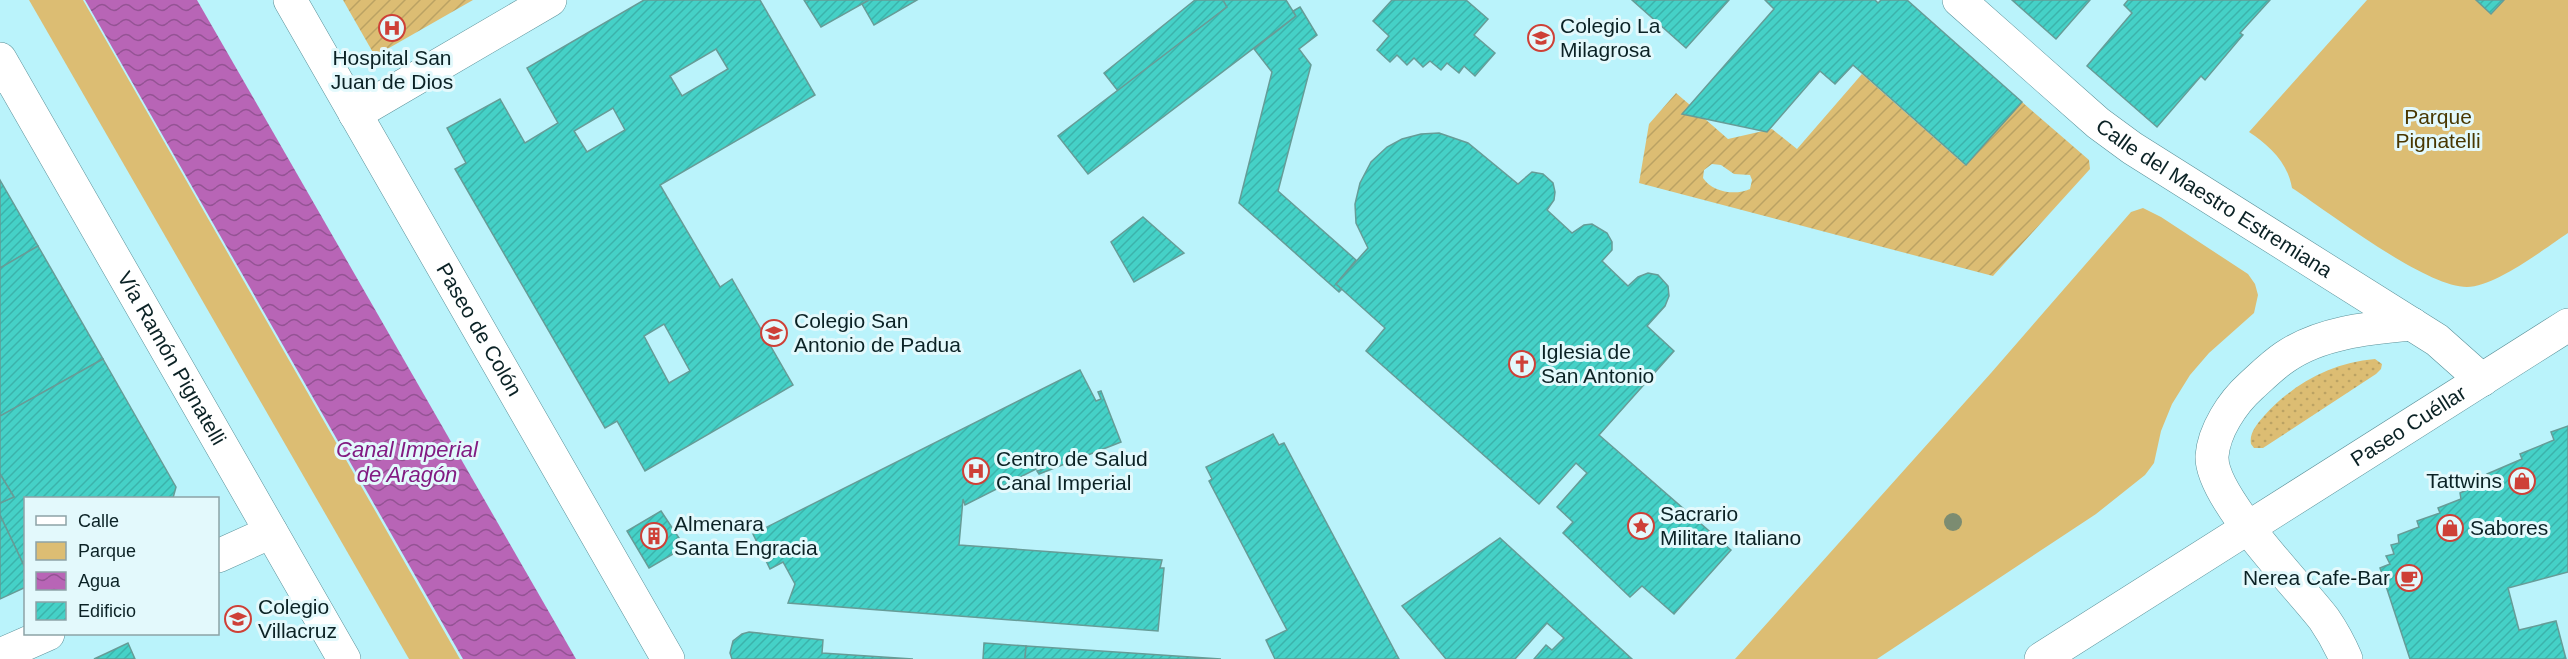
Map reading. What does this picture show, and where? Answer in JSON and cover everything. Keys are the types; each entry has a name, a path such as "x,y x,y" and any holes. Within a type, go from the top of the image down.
{"main road":[{"name":"Paseo de Colón","path":"290,0 668,659"},
{"path":"356,114 550,0"},
{"name":"Calle del Maestro Estremiana","path":"1959,0 2098,123 2132,148 2437,340 2481,380"},
{"name":"Vía Ramón Pignatelli","path":"0,58 344,659"},
{"path":"2346,659 2340,643 2326,621 2248,527 2227,497 2212,458 2217,434 2244,393 2287,355 2316,342 2362,330 2412,324"},
{"name":"Paseo Cuéllar","path":"2041,659 2568,325"},
{"path":"219,556 271,532"},
{"path":"0,656 44,635"}],"green space":[{"path":"29,0 83,0 460,659 409,659"},
{"name":"Hospital San Juan de Dios","path":"343,0 473,0 375,56"},
{"name":"Parque Pignatelli","path":"2367,0 2568,0 2568,233 2505,274 2491,281 2467,287 2449,284 2403,262 2292,188 2282,163 2264,143 2249,132"},
{"path":"1862,74 1965,165 2022,102 2089,160 2090,169 1993,276 1639,183 1649,124 1676,93 1690,105 1683,114 1705,119 1728,139 1772,129 1797,149","holes":["1712,164 1721,165 1734,174 1750,175 1752,180 1750,189 1731,192 1712,187 1707,183 1703,178 1704,170"]},
{"path":"2143,208 2161,217 2248,274 2255,284 2258,295 2254,313 2209,353 2190,375 2172,404 2161,431 2154,463 2145,475 2096,514 1877,659 1735,659 1991,373 2131,212"},
{"path":"2375,359 2382,364 2376,374 2263,448 2254,448 2251,444 2252,432 2261,419 2301,385 2328,370"}],"water":[{"name":"Canal Imperial de Aragón","path":"85,0 197,0 576,659 463,659"}],"building":[{"path":"644,0 760,0 815,95 660,185 720,287 732,279 793,385 645,471 617,421 605,428 455,169 466,163 447,128 500,99 525,143 558,123 527,68","holes":["716,49 728,69 682,96 670,76","613,108 625,130 587,152 574,131","664,324 690,371 669,383 644,336"]},
{"path":"804,0 869,0 821,27"},
{"path":"869,0 917,0 874,25 862,4"},
{"path":"1195,0 1223,0 1227,7 1118,91 1104,73"},
{"path":"1223,0 1286,0 1296,16 1088,174 1058,136 1227,7"},
{"path":"1392,0 1466,0 1488,19 1474,35 1495,53 1475,76 1464,66 1459,73 1447,63 1441,70 1430,61 1423,67 1414,58 1407,65 1397,55 1390,62 1377,50 1389,36 1373,21"},
{"path":"1632,0 1729,0 1686,48"},
{"path":"1765,0 1875,0 1878,3 1881,0 1907,0 2022,102 1966,165 1853,65 1835,84 1820,71 1767,132 1682,114 1774,9"},
{"path":"2012,0 2090,0 2056,39"},
{"path":"2128,0 2270,0 2240,33 2243,35 2205,80 2201,76 2157,127 2087,66 2132,13 2124,5"},
{"path":"2476,0 2504,0 2491,14"},
{"path":"1300,7 1317,35 1299,49 1311,65 1278,191 1356,260 1336,284 1342,289 1339,292 1239,203 1272,72 1254,49 1296,16 1293,11"},
{"name":"Iglesia de San Antonio","path":"1439,133 1468,143 1518,184 1532,172 1543,174 1553,183 1555,192 1554,200 1547,210 1572,233 1584,225 1592,224 1607,233 1612,242 1612,250 1602,261 1628,286 1638,277 1648,273 1658,275 1668,286 1669,296 1665,306 1647,326 1674,351 1599,435 1731,550 1674,614 1642,586 1630,597 1563,533 1573,522 1557,507 1587,473 1576,463 1539,504 1366,351 1385,328 1336,284 1368,248 1356,223 1355,204 1360,183 1371,162 1387,147 1402,139 1421,134"},
{"path":"0,180 38,246 0,268"},
{"path":"1143,217 1184,253 1134,282 1111,242"},
{"path":"38,246 103,359 0,416 0,268"},
{"path":"103,359 176,487 173,497 24,497 24,566 0,515 0,503 14,497 0,474 0,416"},
{"path":"1080,370 1096,401 1101,399 1098,392 1101,391 1121,442 1039,474 1037,471 1041,470 1040,467 965,505 963,499 959,545 1162,560 1160,568 1164,568 1158,631 788,603 795,584 783,562 770,569 753,534"},
{"path":"2568,426 2568,572 2508,588 2519,630 2556,621 2566,659 2410,659 2380,568 2390,564 2386,556 2394,554 2391,545 2399,543 2398,535 2419,527 2417,521 2440,513 2438,508 2461,499 2460,493 2489,480 2487,474 2522,459 2520,454 2554,440 2551,432"},
{"path":"1273,434 1279,445 1284,443 1399,659 1275,659 1266,640 1287,630 1209,481 1212,479 1206,467"},
{"path":"0,474 14,497 0,503"},
{"name":"Almenara Santa Engracia","path":"661,511 685,547 649,568 627,531"},
{"path":"0,515 24,566 24,588 0,599"},
{"path":"1500,538 1632,659 1534,659 1546,645 1552,650 1564,638 1547,623 1515,659 1446,659 1402,606"},
{"path":"749,632 823,640 822,653 913,659 732,659 730,653 733,641"},
{"path":"128,643 135,659 94,659 107,653"},
{"path":"984,643 1026,646 1025,659 983,659"},
{"path":"1026,646 1221,659 1025,659"}],"place":[{"name":"Hospital San Juan de Dios","path":"392,28"},
{"name":"Colegio La Milagrosa","path":"1541,38"},
{"name":"Colegio San Antonio de Padua","path":"774,333"},
{"name":"Iglesia de San Antonio","path":"1522,364"},
{"name":"Centro de Salud Canal Imperial","path":"976,471"},
{"name":"Tattwins","path":"2522,481"},
{"name":"Sacrario Militare Italiano","path":"1641,526"},
{"name":"Sabores","path":"2450,528"},
{"name":"Almenara Santa Engracia","path":"654,536"},
{"name":"Nerea Cafe-Bar","path":"2409,578"},
{"name":"Colegio Villacruz","path":"238,619"}]}
